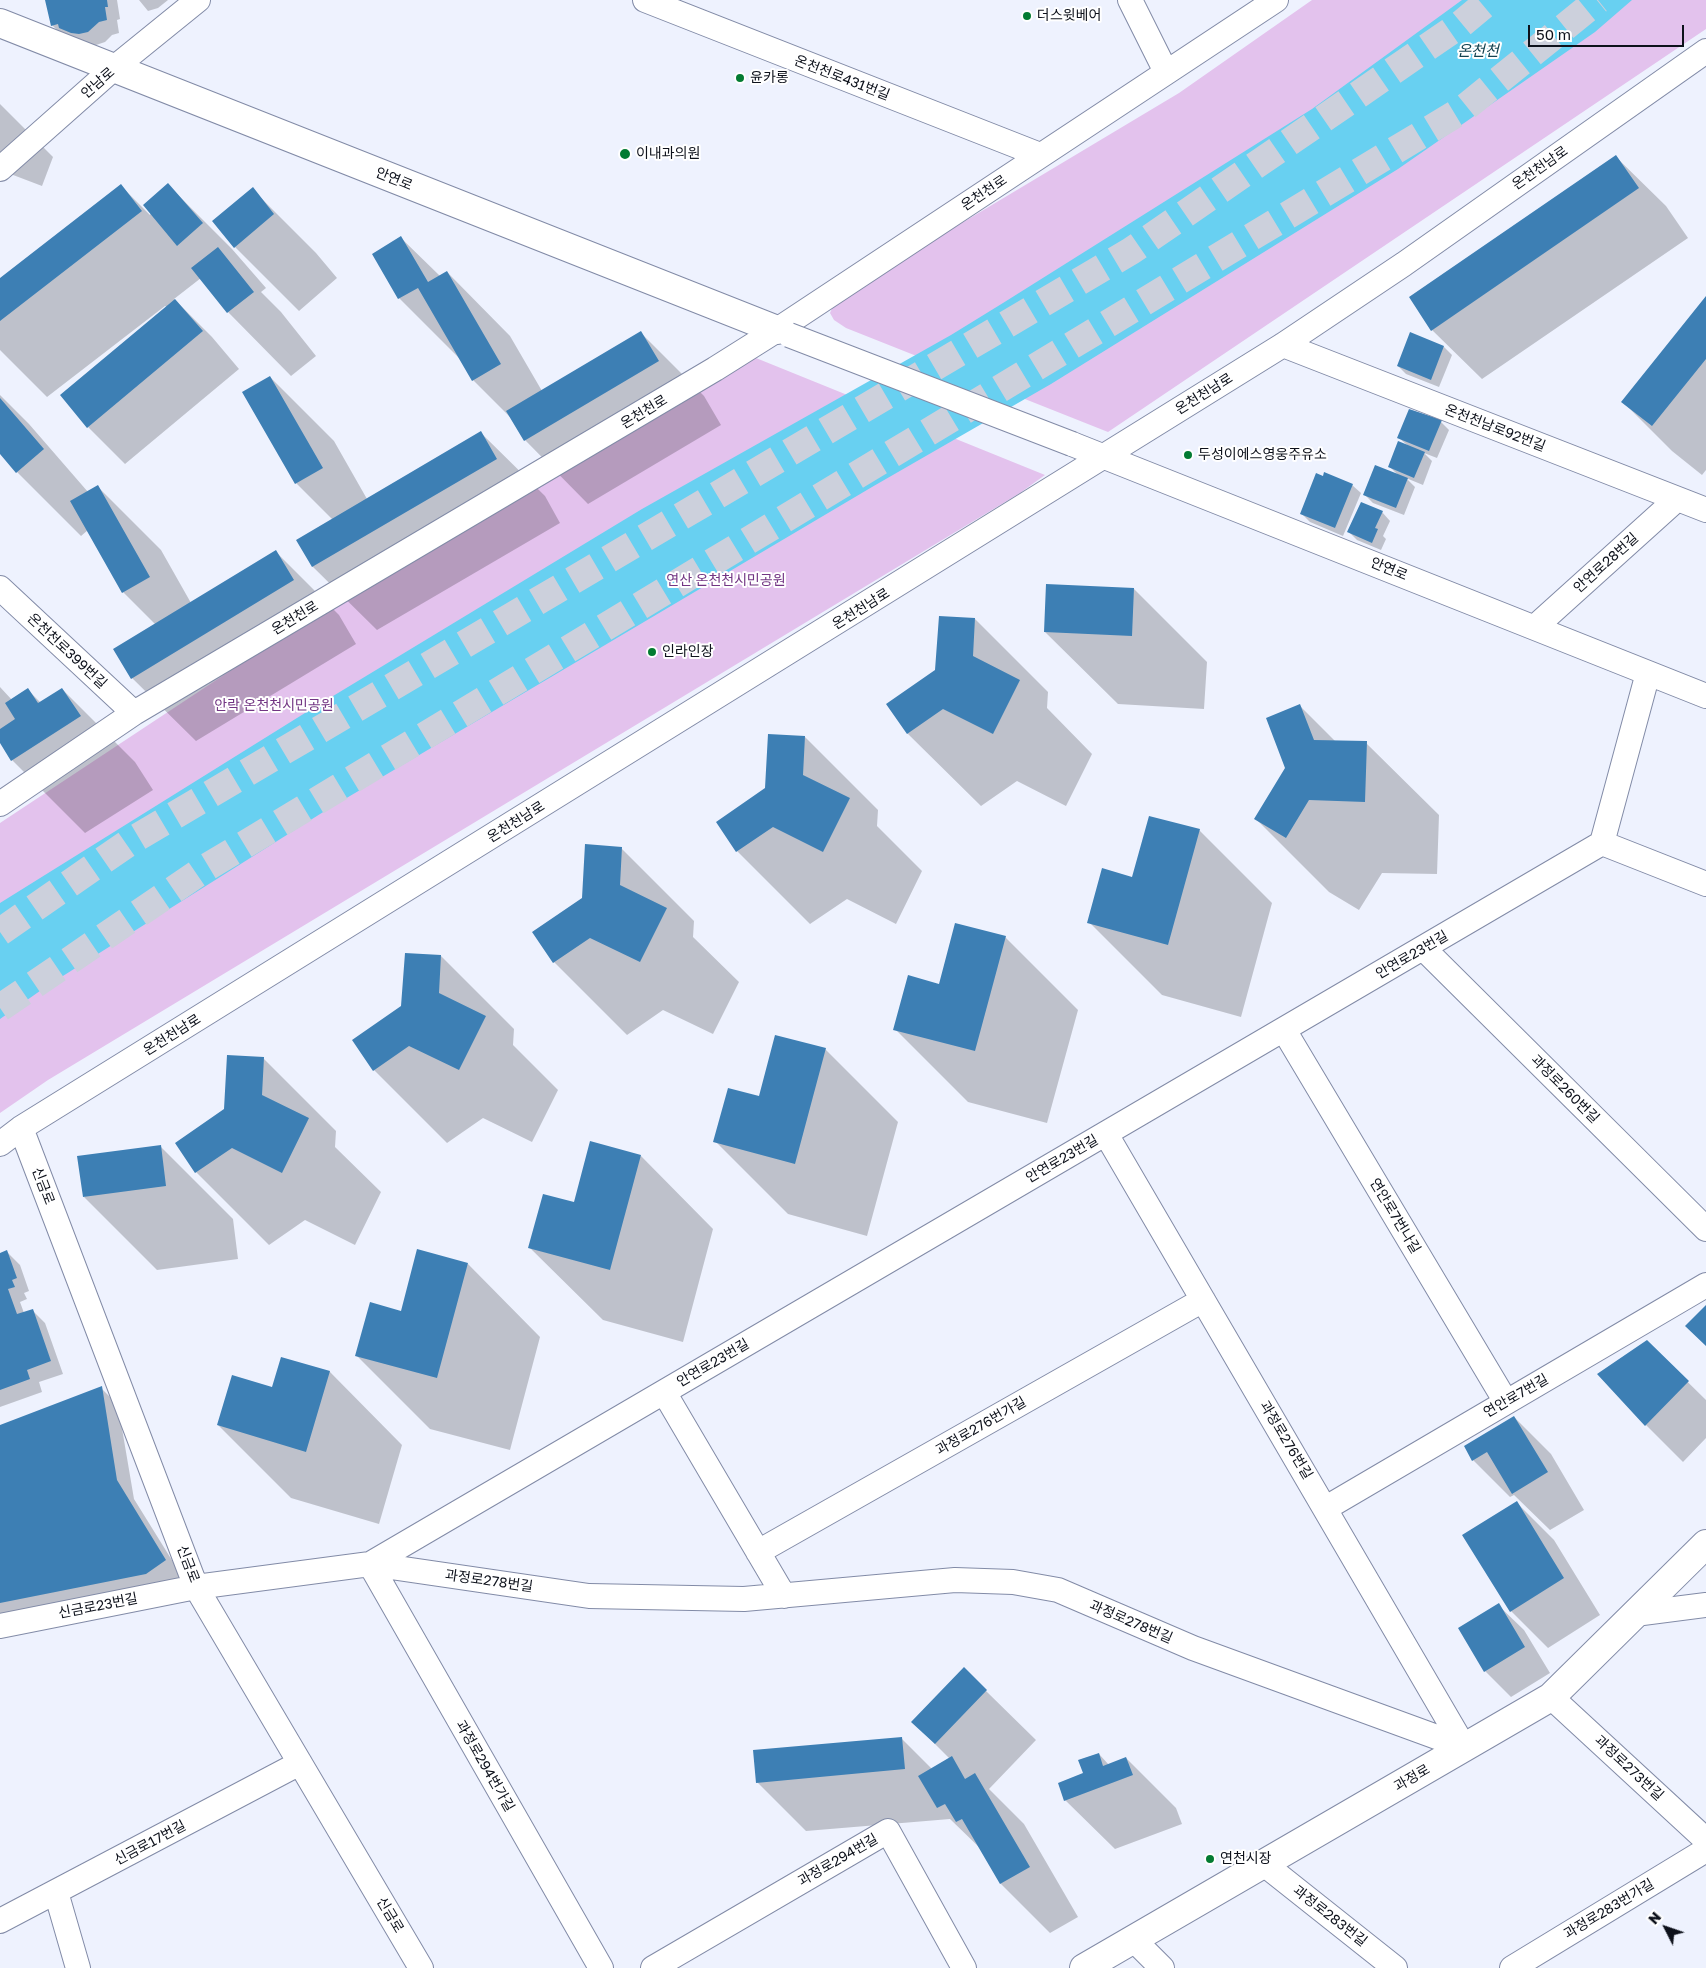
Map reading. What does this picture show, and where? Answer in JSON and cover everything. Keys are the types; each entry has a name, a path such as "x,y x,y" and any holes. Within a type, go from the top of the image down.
{"main road":[{"name":"안연로","path":"0,23 783,333"},
{"name":"과정로","path":"1084,1968 1551,1697 1706,1544"}],"street":[{"name":"안남로","path":"0,168 114,68 198,0"},
{"name":"온천천로431번길","path":"645,0 1040,155"},
{"path":"1130,0 1166,72"},
{"name":"온천천로","path":"0,804 134,713 716,369 783,333 1040,155 1276,0"},
{"name":"온천천남로","path":"0,1144 21,1128 1106,457 1283,345 1404,264 1706,51"},
{"name":"안연로","path":"783,333 1106,457 1706,696"},
{"name":"온천천남로92번길","path":"1283,345 1706,510"},
{"name":"안연로28번길","path":"1535,627 1677,499"},
{"name":"온천천로399번길","path":"0,588 134,713"},
{"path":"1648,673 1602,844 1706,884"},
{"name":"안연로23번길","path":"370,1564 1602,844"},
{"name":"과정로260번길","path":"1424,948 1706,1229"},
{"name":"연안로7번나길","path":"1284,1030 1506,1402"},
{"name":"신금로","path":"21,1128 196,1587 421,1968"},
{"name":"과정로276번길","path":"1106,1134 1464,1747"},
{"name":"연안로7번길","path":"1326,1508 1706,1285"},
{"name":"과정로276번가길","path":"758,1552 1203,1300"},
{"path":"664,1392 784,1596"},
{"name":"과정로278번길","path":"196,1587 370,1564 589,1596 744,1600 955,1580 1013,1582 1058,1590 1193,1648 1464,1747"},
{"name":"과정로294번가길","path":"370,1564 600,1968"},
{"name":"신금로23번길","path":"0,1626 196,1587"},
{"path":"1635,1614 1706,1605"},
{"name":"과정로273번길","path":"1551,1697 1706,1840"},
{"name":"신금로17번길","path":"0,1921 300,1763"},
{"name":"과정로294번길","path":"653,1968 888,1831 964,1968"},
{"name":"과정로283번가길","path":"1512,1968 1706,1850"},
{"name":"과정로283번길","path":"1264,1864 1395,1968"},
{"path":"56,1892 78,1968"},
{"path":"1133,1939 1162,1968"}],"green space":[{"path":"1312,0 1706,0 1706,29 1108,432 846,328 834,320 830,313 834,304 895,263 1179,93"},
{"name":"연산 온천천시민공원","path":"751,356 1045,475 1020,493 48,1080 0,1113 0,823 245,661"}],"water":[{"name":"온천천","path":"1462,0 1632,0 1595,32 1398,169 1051,384 872,487 328,809 47,986 0,1019 0,903 305,713 642,509 951,335 1003,303 1312,109"}],"building":[{"path":"45,0 107,0 108,7 105,7 107,20 99,22 88,32 71,33 59,28 58,24 51,26"},
{"path":"1616,155 1639,188 1431,331 1409,297"},
{"path":"168,183 203,223 177,246 143,205"},
{"path":"121,184 142,211 0,321 0,278"},
{"path":"253,187 274,214 234,248 212,221"},
{"path":"401,236 428,282 447,271 501,364 472,381 418,288 398,299 372,254"},
{"path":"218,247 254,292 227,313 191,268"},
{"path":"1706,296 1706,359 1652,426 1621,402"},
{"path":"175,299 203,331 87,428 60,395"},
{"path":"641,331 659,361 524,441 506,411"},
{"path":"1410,332 1444,346 1431,380 1397,366"},
{"path":"270,376 323,468 295,484 242,392"},
{"path":"0,398 44,449 16,473 0,454"},
{"path":"1409,409 1442,420 1429,451 1397,438"},
{"path":"481,431 497,459 312,567 296,540"},
{"path":"1398,441 1425,452 1414,478 1388,467"},
{"path":"1375,465 1408,478 1396,508 1363,495"},
{"path":"1324,472 1353,484 1335,528 1300,514 1316,473 1323,476"},
{"path":"98,485 150,577 122,593 70,501"},
{"path":"1361,502 1383,511 1375,528 1378,529 1372,543 1347,532"},
{"path":"276,550 294,580 131,679 113,649"},
{"path":"1046,584 1134,588 1132,636 1044,632"},
{"path":"939,616 975,618 973,656 1020,680 993,734 943,709 907,734 886,704 935,670"},
{"path":"28,688 38,703 62,688 81,716 11,761 0,743 0,729 15,719 5,703"},
{"path":"1300,704 1314,740 1367,741 1365,802 1309,800 1286,838 1254,819 1285,768 1266,718"},
{"path":"768,734 805,736 803,775 850,798 823,852 773,827 736,852 716,822 765,788"},
{"path":"1149,816 1200,829 1168,945 1087,923 1102,868 1132,877"},
{"path":"585,844 622,847 620,885 667,908 640,962 590,938 553,963 532,932 582,898"},
{"path":"955,923 1006,936 975,1051 893,1030 908,975 939,984"},
{"path":"405,953 441,955 439,993 486,1016 459,1070 409,1046 373,1071 352,1040 401,1006"},
{"path":"775,1035 826,1048 795,1164 713,1142 728,1088 759,1096"},
{"path":"227,1055 264,1057 262,1095 309,1118 282,1173 232,1148 195,1173 175,1143 224,1109"},
{"path":"590,1141 641,1155 610,1270 528,1248 543,1194 574,1202"},
{"path":"161,1145 166,1186 83,1197 77,1156"},
{"path":"417,1249 468,1263 437,1378 355,1356 370,1302 401,1311"},
{"path":"7,1250 17,1278 12,1280 15,1287 8,1289 17,1314 33,1309 51,1361 27,1370 30,1379 0,1390 0,1253"},
{"path":"1706,1305 1706,1346 1685,1326"},
{"path":"1647,1340 1689,1381 1645,1426 1597,1374"},
{"path":"281,1357 330,1371 306,1452 217,1425 232,1375 272,1387"},
{"path":"102,1386 117,1480 166,1560 146,1574 0,1603 0,1425"},
{"path":"1514,1416 1548,1472 1512,1494 1487,1452 1472,1461 1464,1446"},
{"path":"1517,1501 1564,1578 1510,1612 1462,1535"},
{"path":"1499,1603 1525,1647 1484,1672 1458,1628"},
{"path":"964,1667 987,1690 935,1744 911,1722"},
{"path":"902,1737 905,1769 756,1783 753,1750"},
{"path":"1099,1753 1103,1766 1126,1757 1133,1775 1064,1801 1058,1783 1083,1773 1078,1760"},
{"path":"952,1756 965,1779 975,1773 1030,1867 1000,1884 962,1819 956,1822 945,1804 937,1808 918,1776"}],"tunnel":[{"path":"0,932 131,841 1131,251 1461,24 1490,0"},
{"path":"0,1008 204,869 1462,110 1598,0"}],"place":[{"name":"더스윗베어","path":"1027,16"},
{"name":"윤카롱","path":"740,78"},
{"name":"이내과의원","path":"625,154"},
{"name":"두성이에스영웅주유소","path":"1188,455"},
{"name":"인라인장","path":"652,652"},
{"name":"연천시장","path":"1210,1859"}],"park label":[{"name":"안락 온천천시민공원","path":"274,706"}]}
